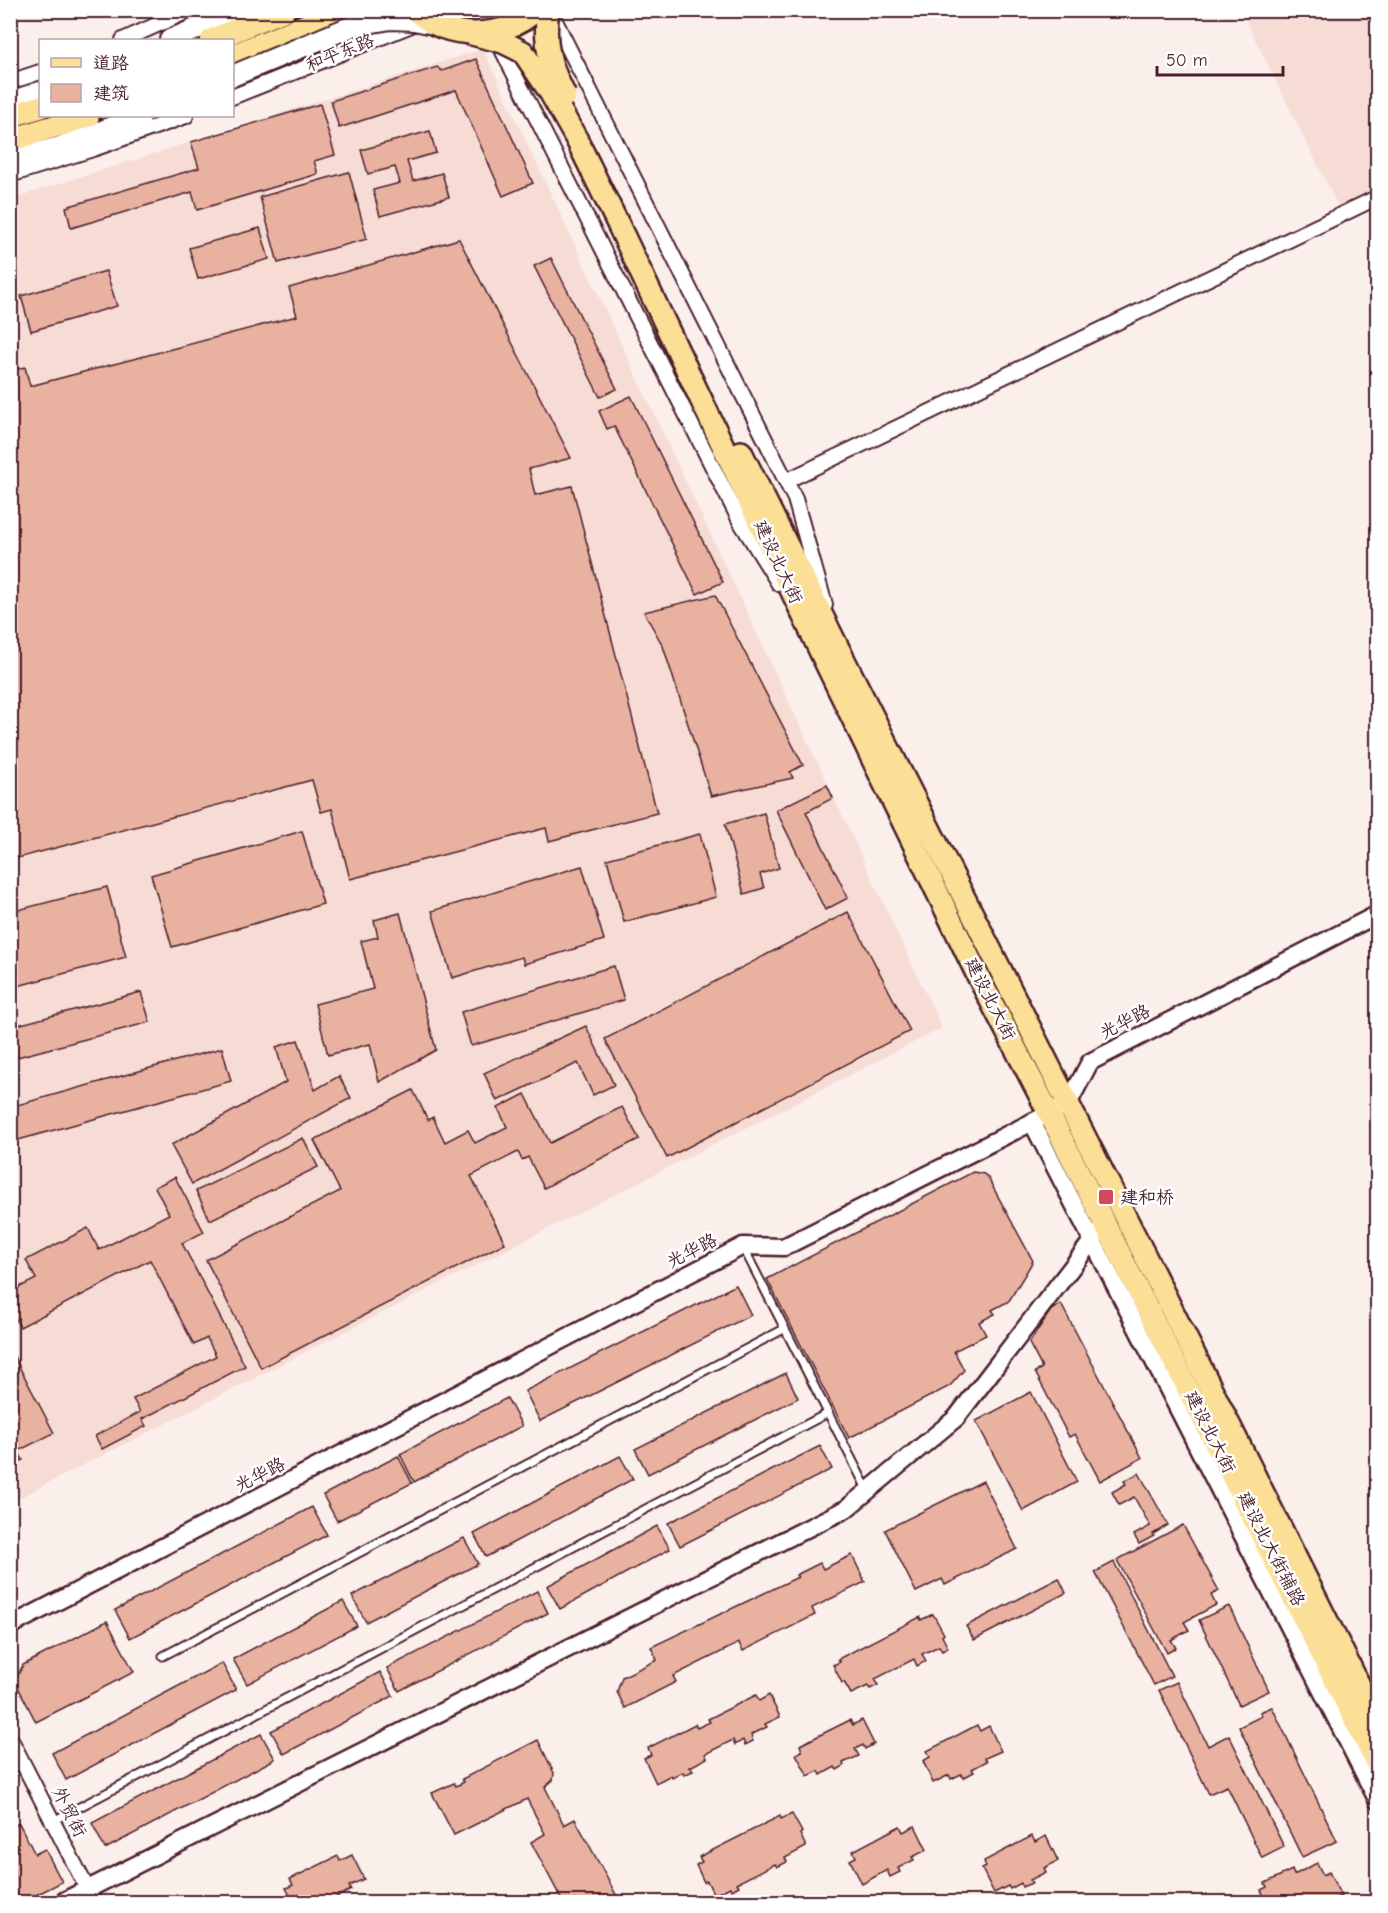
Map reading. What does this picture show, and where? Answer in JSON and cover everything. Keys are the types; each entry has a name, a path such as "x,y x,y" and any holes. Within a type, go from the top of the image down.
{"highway":[{"path":"214,39 284,10"},
{"name":"和平东路","path":"234,55 355,16"},
{"path":"10,116 39,107"},
{"path":"10,140 85,117"}],"main road":[{"path":"172,39 240,10"},
{"path":"415,10 421,16 442,17"},
{"path":"472,34 512,26 536,10"},
{"path":"549,10 546,25 547,51 555,74 622,222"},
{"path":"234,75 355,16 373,21 442,17"},
{"path":"442,17 445,29 503,42 523,52 556,102 622,222"},
{"path":"10,102 39,92"},
{"path":"10,160 57,148 137,117"},
{"name":"建设北大街","path":"622,222 827,646 977,974 1050,1113 1099,1232 1377,1766"},
{"path":"1050,1113 1377,1723"}],"street":[{"path":"125,39 190,10"},
{"path":"482,10 740,521 827,646"},
{"path":"549,10 795,499 827,646"},
{"name":"和平东路","path":"234,96 442,17"},
{"path":"10,82 39,72"},
{"path":"10,175 183,117"},
{"path":"786,481 1377,197"},
{"name":"光华路","path":"10,1626 743,1246 784,1247 1050,1113 1090,1062 1377,914"},
{"path":"62,1902 91,1896 846,1509 956,1418 1099,1232"},
{"name":"建设北大街辅路","path":"1099,1232 1377,1801"},
{"name":"外贸街","path":"10,1738 91,1896"}],"lane":[{"path":"743,1246 868,1491"},
{"path":"163,1656 784,1329"},
{"path":"53,1821 828,1413"}],"shaded area":[{"path":"1241,11 1377,11 1377,189 1339,208"},
{"path":"483,49 942,1028 11,1502 11,199"}],"building":[{"path":"476,59 533,183 503,196 456,90 339,128 331,101 437,67 442,71"},
{"path":"320,104 335,155 314,161 318,174 197,210 192,192 71,228 66,207 199,168 191,142"},
{"path":"430,131 436,153 407,161 413,181 442,173 449,197 380,216 373,190 400,183 395,167 368,174 361,150"},
{"path":"349,172 367,239 278,263 260,197"},
{"path":"260,228 269,259 198,279 189,248"},
{"path":"459,239 571,458 529,469 535,495 572,486 657,813 549,841 546,828 350,879 332,809 321,812 312,780 10,860 10,371 25,367 30,386 297,316 289,288"},
{"path":"551,258 617,389 600,397 534,266"},
{"path":"106,271 117,306 31,331 21,296"},
{"path":"631,396 723,582 697,594 614,426 607,429 599,411"},
{"path":"715,595 803,765 790,772 793,778 711,796 663,646 644,612"},
{"path":"827,785 833,798 806,812 848,898 825,910 776,810"},
{"path":"764,813 779,868 760,874 764,888 744,894 725,824"},
{"path":"302,831 323,904 172,947 151,875"},
{"path":"700,834 716,897 624,922 607,859"},
{"path":"582,866 604,940 524,964 522,957 452,978 432,911"},
{"path":"107,887 126,957 10,988 10,912"},
{"path":"848,912 910,1031 667,1158 605,1039"},
{"path":"400,913 436,1050 379,1082 370,1044 328,1055 315,1004 373,989 361,941 378,937 374,920"},
{"path":"614,966 624,1000 471,1046 461,1012"},
{"path":"141,992 150,1022 10,1059 10,1027"},
{"path":"586,1026 614,1085 593,1095 578,1063 497,1101 484,1073"},
{"path":"298,1040 315,1090 339,1076 351,1098 192,1184 171,1145 286,1082 276,1047"},
{"path":"222,1048 231,1081 11,1142 10,1107"},
{"path":"413,1090 428,1120 433,1117 445,1142 468,1130 475,1143 507,1127 498,1108 525,1094 550,1143 622,1107 639,1139 544,1188 528,1157 522,1160 518,1152 471,1176 505,1243 261,1368 206,1260 340,1191 314,1140"},
{"path":"303,1138 318,1167 210,1220 196,1191"},
{"path":"973,1172 984,1174 988,1178 1033,1261 1009,1301 992,1310 995,1314 979,1322 986,1335 954,1351 964,1370 950,1386 849,1438 767,1279"},
{"path":"175,1177 204,1232 182,1243 245,1366 142,1419 146,1426 102,1449 95,1436 140,1412 133,1399 216,1356 207,1338 194,1345 150,1260 20,1327 10,1310 10,1292 36,1279 26,1260 88,1228 99,1250 169,1214 155,1187"},
{"path":"736,1285 751,1315 540,1421 525,1391"},
{"path":"1061,1304 1142,1458 1100,1481 1075,1434 1069,1437 1035,1372 1042,1368 1029,1343 1051,1310"},
{"path":"10,1349 54,1433 18,1451 23,1460 10,1467"},
{"path":"786,1373 798,1398 648,1474 635,1449"},
{"path":"1031,1392 1077,1482 1023,1511 976,1421"},
{"path":"507,1398 522,1426 414,1482 400,1454"},
{"path":"820,1446 832,1469 680,1546 668,1523"},
{"path":"398,1456 412,1483 337,1521 323,1495"},
{"path":"620,1456 633,1479 486,1557 474,1534"},
{"path":"1139,1473 1168,1525 1139,1544 1134,1535 1150,1526 1134,1497 1119,1505 1112,1492 1126,1484 1124,1481"},
{"path":"983,1481 1017,1549 945,1585 942,1579 916,1592 885,1530"},
{"path":"312,1507 327,1535 130,1638 115,1610"},
{"path":"1183,1525 1219,1591 1211,1595 1216,1605 1184,1622 1189,1630 1171,1640 1176,1648 1167,1653 1117,1560"},
{"path":"657,1526 670,1549 560,1609 547,1586"},
{"path":"464,1538 478,1564 366,1622 352,1596"},
{"path":"852,1555 865,1582 812,1608 815,1615 743,1651 739,1643 673,1676 676,1682 625,1708 617,1692 622,1677 657,1660 651,1647 798,1577 796,1575 820,1563 823,1569"},
{"path":"1114,1562 1172,1676 1154,1685 1095,1572"},
{"path":"1059,1578 1066,1593 974,1640 966,1626"},
{"path":"537,1591 548,1613 399,1691 387,1668"},
{"path":"343,1601 357,1626 247,1684 233,1659"},
{"path":"1229,1606 1269,1691 1239,1705 1199,1620"},
{"path":"933,1614 944,1634 942,1636 948,1648 942,1651 939,1646 922,1654 926,1661 917,1666 914,1659 875,1679 878,1685 870,1689 868,1686 851,1694 844,1682 842,1683 833,1665 840,1662 838,1659 920,1617 921,1620"},
{"path":"107,1621 134,1672 36,1722 15,1681 23,1665"},
{"path":"222,1663 236,1690 66,1780 52,1753"},
{"path":"380,1672 393,1696 284,1754 271,1731"},
{"path":"1177,1682 1208,1746 1229,1735 1284,1847 1262,1858 1227,1786 1209,1794 1159,1690"},
{"path":"756,1695 759,1701 769,1695 780,1717 765,1724 767,1727 751,1735 753,1741 745,1745 743,1740 735,1745 733,1740 705,1754 707,1758 690,1767 693,1771 684,1775 683,1772 672,1778 671,1775 656,1783 644,1758 651,1755 648,1748 695,1724 697,1728 710,1722 708,1719"},
{"path":"1272,1707 1337,1841 1302,1857 1239,1727 1262,1716 1260,1712"},
{"path":"850,1720 853,1725 862,1720 874,1744 865,1749 863,1745 855,1749 859,1756 843,1763 844,1766 837,1770 835,1767 821,1775 819,1771 808,1776 796,1754 802,1751 800,1745"},
{"path":"977,1725 980,1731 989,1726 1001,1751 985,1758 987,1761 972,1769 974,1772 963,1778 961,1774 951,1779 949,1775 933,1783 923,1761 930,1757 927,1751"},
{"path":"261,1734 275,1759 105,1849 92,1823"},
{"path":"538,1740 554,1773 553,1780 545,1787 564,1825 575,1819 620,1902 563,1902 531,1842 545,1834 527,1799 454,1835 432,1793 454,1783 456,1786 464,1782 462,1779"},
{"path":"792,1814 802,1832 800,1834 806,1847 785,1858 787,1862 777,1867 775,1864 737,1883 739,1886 732,1890 730,1887 714,1895 707,1881 704,1882 696,1865 702,1862 699,1857 780,1816 781,1819"},
{"path":"19,1823 35,1854 45,1849 62,1882 22,1902 10,1883 10,1828"},
{"path":"900,1826 903,1832 915,1826 927,1850 912,1857 914,1860 898,1868 900,1872 890,1877 887,1870 862,1884 850,1860 856,1857 853,1851"},
{"path":"1032,1836 1035,1842 1046,1836 1058,1861 1044,1868 1046,1872 1030,1880 1032,1883 1022,1887 1021,1883 1010,1889 1008,1886 994,1893 982,1869 986,1867 984,1861"},
{"path":"352,1855 364,1879 349,1886 351,1890 331,1902 293,1902 286,1888 293,1885 290,1879 338,1856 340,1861"},
{"path":"1317,1863 1323,1875 1329,1872 1341,1896 1327,1902 1267,1902 1261,1890 1267,1887 1265,1883 1292,1870 1294,1875"}],"place":[{"name":"建和桥","path":"1106,1197"}]}
